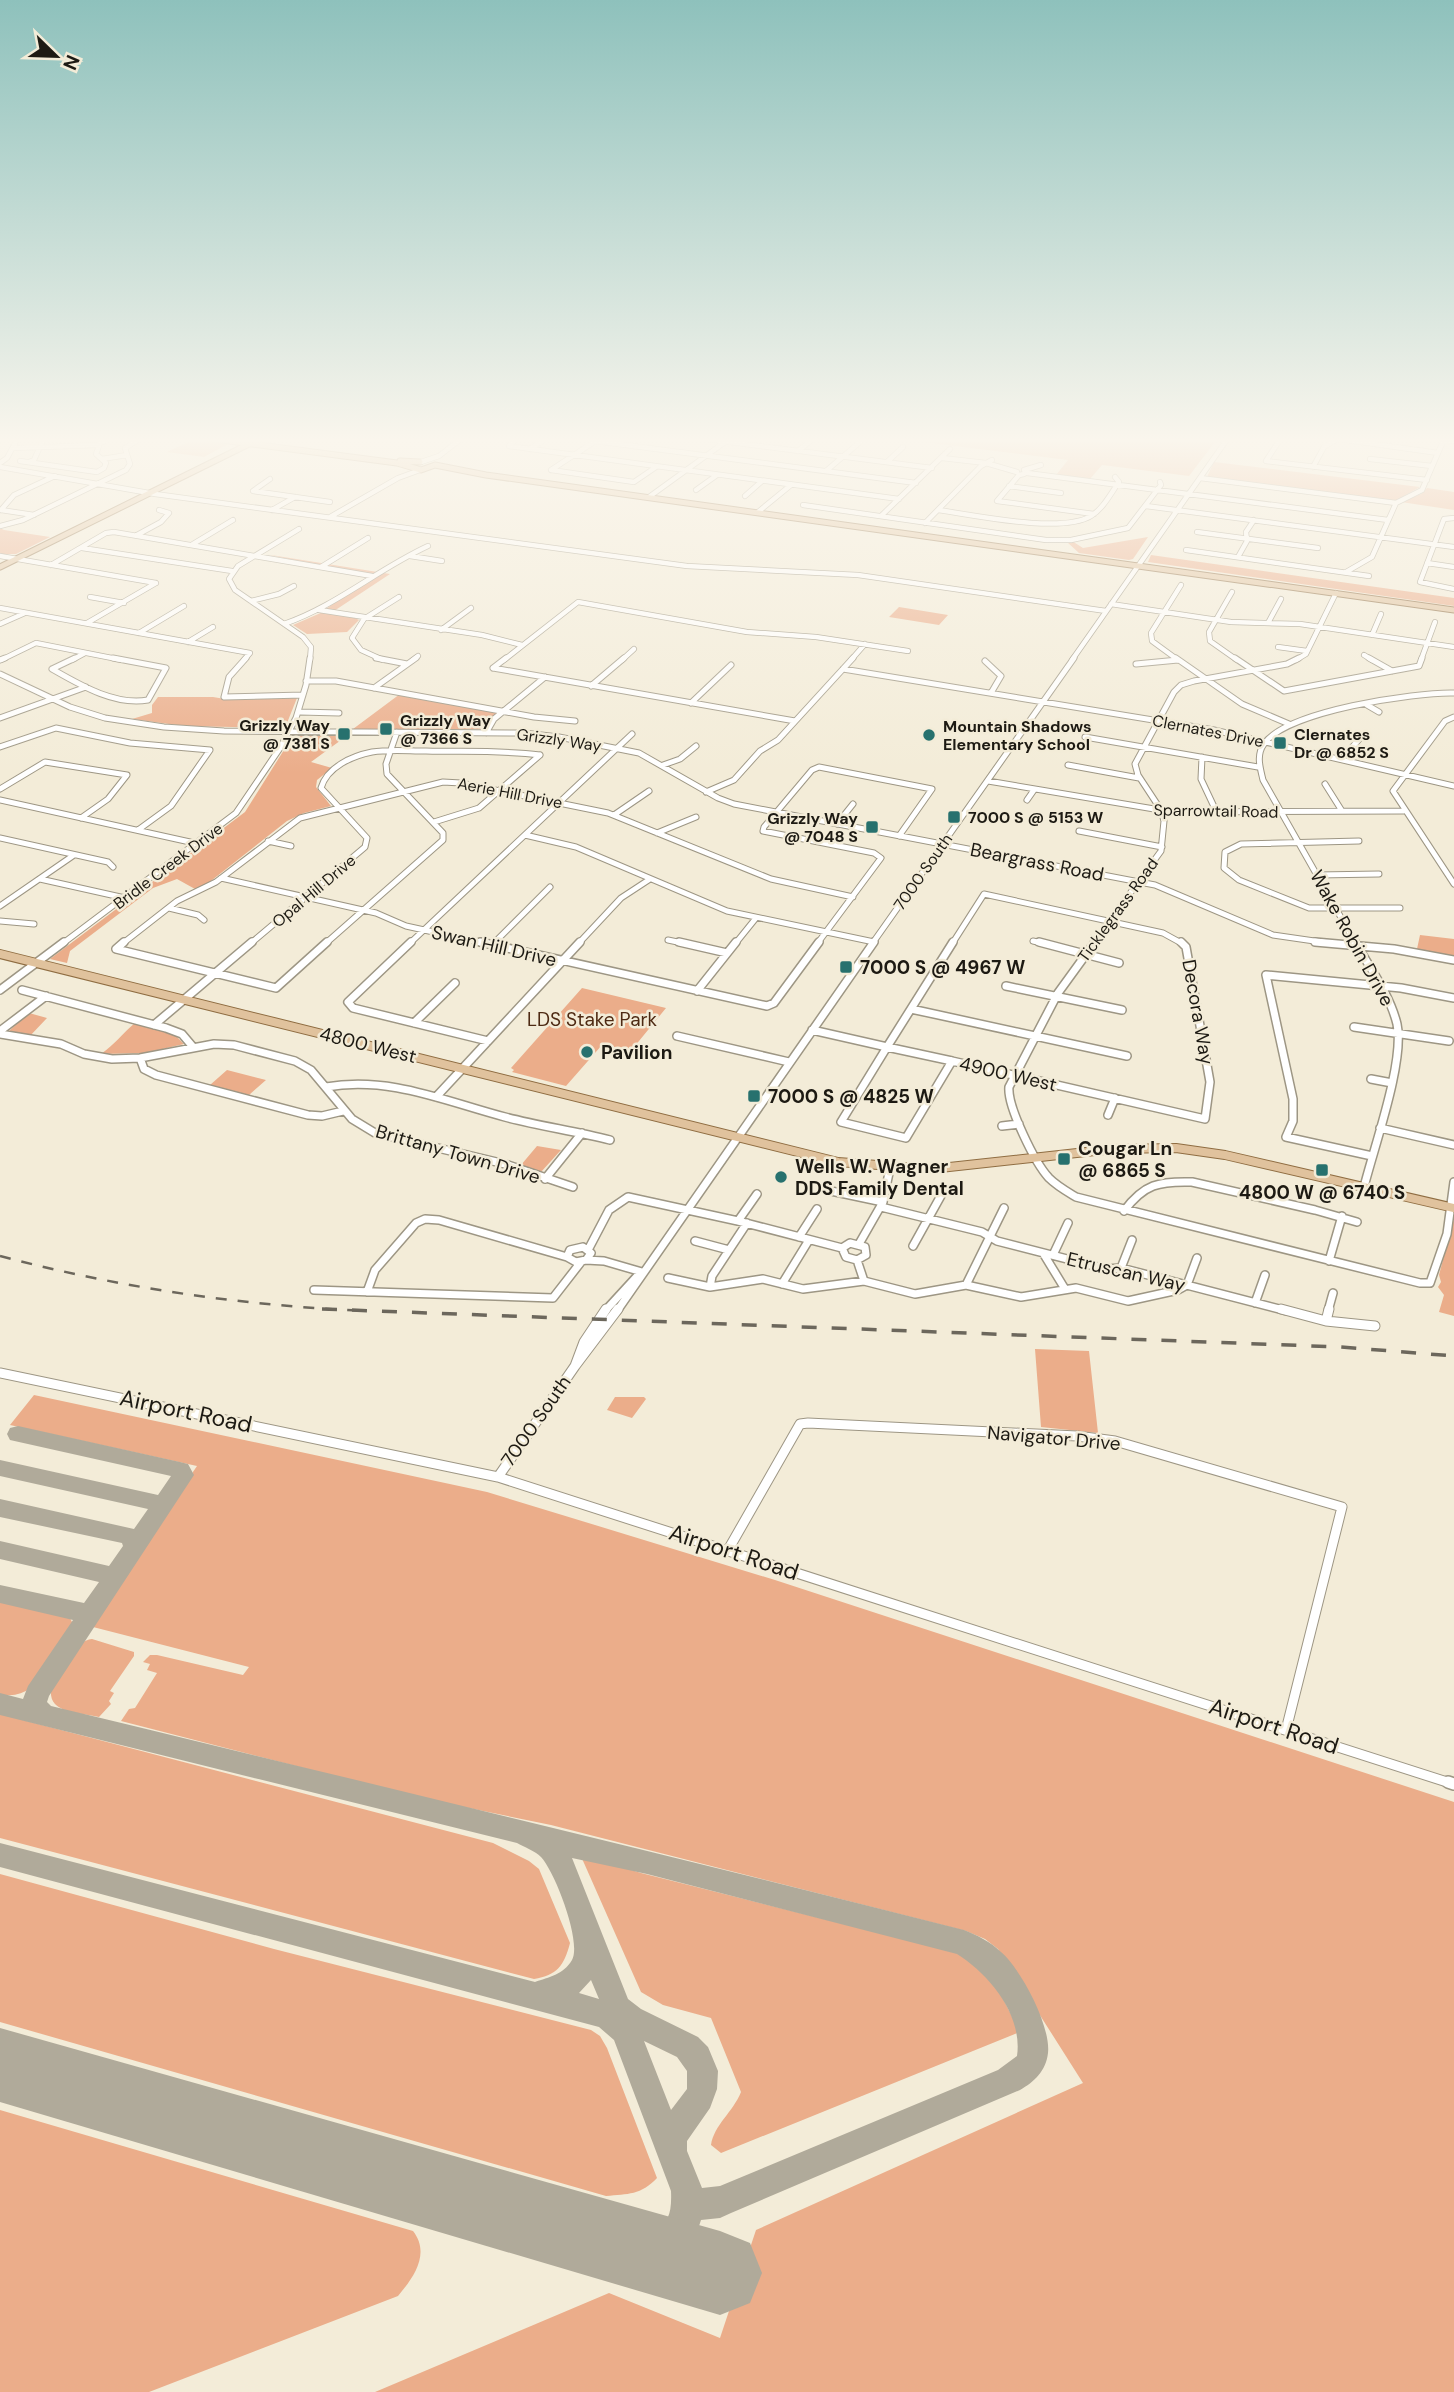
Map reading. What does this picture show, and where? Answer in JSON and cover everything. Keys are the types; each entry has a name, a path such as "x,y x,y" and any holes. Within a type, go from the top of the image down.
{"main road":[{"path":"0,567 34,550"},
{"path":"1028,550 1454,610"},
{"name":"4800 West","path":"0,954 827,1160 890,1168 943,1168 1127,1147 1177,1148 1225,1155 1452,1208"}],"street":[{"path":"51,565 79,550"},
{"path":"93,550 232,571 265,550"},
{"path":"225,550 372,576"},
{"path":"321,567 349,550"},
{"path":"284,624 304,619 372,576 422,550"},
{"path":"565,550 695,567 858,575 1106,611"},
{"name":"7000 South","path":"498,1477 575,1366 611,1321 642,1272 1149,550"},
{"path":"1186,550 1369,576"},
{"path":"1238,557 1242,550"},
{"path":"1346,572 1370,559 1374,550"},
{"path":"1432,550 1421,584 1454,589"},
{"path":"0,556 156,583 87,624"},
{"path":"409,556 442,561"},
{"path":"1427,563 1454,567"},
{"name":"Bridle Creek Drive","path":"0,990 234,816 291,732 300,712 311,647 306,640 231,587 229,579 232,571"},
{"path":"1181,585 1151,633 1150,642 1242,704 1289,724"},
{"path":"251,601 279,594 293,586"},
{"path":"1232,592 1209,632 1210,640 1284,691 1419,666 1435,622"},
{"path":"1161,811 1139,778 1135,764 1178,687 1205,678 1291,663 1303,657 1336,593"},
{"path":"90,597 124,603"},
{"path":"399,597 353,631 352,638 354,645 371,656 407,664"},
{"path":"1268,623 1281,599"},
{"path":"795,721 493,668 578,602 747,632 816,637 908,651"},
{"path":"1111,604 1216,620 1319,627 1454,647"},
{"path":"139,633 184,606"},
{"path":"0,608 250,653 228,678 224,697 303,695"},
{"path":"441,630 471,608"},
{"path":"319,610 482,635 523,645"},
{"path":"0,624 26,613"},
{"path":"1372,635 1381,614"},
{"path":"188,642 213,627"},
{"path":"0,660 36,643 166,668 145,702 121,698 86,687 51,669 85,653"},
{"path":"706,792 734,780 760,751 778,740 865,644"},
{"path":"1278,647 1307,651"},
{"path":"591,686 634,649"},
{"path":"1364,655 1392,671"},
{"path":"374,688 418,656"},
{"path":"1136,664 1178,660"},
{"path":"985,661 1001,676 991,693"},
{"path":"691,703 731,665"},
{"name":"Clernates Drive","path":"843,669 1266,741 1454,786"},
{"name":"Grizzly Way","path":"0,674 52,700 89,713 147,725 199,730 539,734 617,748 639,753 726,802 942,844"},
{"path":"486,733 492,722 545,677"},
{"path":"306,681 336,681 575,721"},
{"path":"0,718 86,687"},
{"path":"1086,737 1258,767 1260,752 1266,741 1289,724 1320,714 1366,705 1430,693 1454,693"},
{"path":"1233,706 1242,704"},
{"path":"1366,705 1379,712"},
{"path":"300,712 340,713"},
{"path":"1454,717 1447,719 1393,791 1454,884"},
{"path":"0,747 56,728 130,743 210,750 171,806 138,830"},
{"path":"215,973 276,988 443,840 443,833 434,822 386,771 397,732"},
{"path":"488,1041 353,1008 348,1003 632,734"},
{"path":"1342,759 1361,737"},
{"path":"663,765 680,759 696,746"},
{"name":"Opal Hill Drive","path":"154,1025 368,843 367,838 321,788 322,780 354,756 368,751 390,751"},
{"path":"390,751 507,751 540,755 476,810 434,822"},
{"path":"1202,757 1198,771 1200,779 1217,813"},
{"path":"0,789 46,762 127,775 108,799 81,818"},
{"path":"1068,765 1139,778"},
{"path":"827,932 881,856 763,831 776,812 817,767 932,789 899,836"},
{"name":"Wake Robin Drive","path":"1258,767 1281,813 1393,1011 1399,1053 1364,1187"},
{"name":"Sparrowtail Road","path":"988,781 1161,811 1404,811"},
{"name":"Aerie Hill Drive","path":"215,973 116,950 169,908 221,878 300,818 402,791 448,782 614,815 771,879 853,897"},
{"path":"1325,784 1342,811"},
{"path":"1027,800 1034,790"},
{"path":"614,815 649,791"},
{"path":"0,800 199,844"},
{"path":"0,808 9,802"},
{"path":"837,824 853,804"},
{"name":"Ticklegrass Road","path":"1161,811 1165,832 1162,847 1140,882 1056,997 1013,1075 1008,1096 1019,1124 1049,1180 1063,1191 1090,1202 1420,1283 1430,1283 1447,1234 1452,1208"},
{"path":"657,834 696,817"},
{"path":"1079,831 1162,847"},
{"path":"525,835 570,845 709,905 756,918 874,942"},
{"path":"0,838 107,862 113,867"},
{"path":"268,841 291,846"},
{"path":"1359,841 1241,844 1227,850 1224,868 1234,878 1302,906 1336,909 1400,908"},
{"name":"Beargrass Road","path":"942,844 1140,882 1180,893 1220,915 1264,932 1308,943 1392,948 1454,960"},
{"path":"0,906 74,855"},
{"path":"1317,875 1379,874"},
{"name":"Swan Hill Drive","path":"221,878 365,910 424,930 769,1006 775,1002 827,932"},
{"path":"40,879 125,898"},
{"path":"436,1097 625,894 650,879"},
{"path":"492,945 550,887"},
{"name":"Decora Way","path":"911,1009 984,894 1169,935 1186,947 1210,1082 1205,1119"},
{"path":"169,908 198,915 204,920"},
{"path":"697,991 756,918"},
{"path":"0,921 34,924"},
{"path":"668,940 727,953"},
{"path":"1033,941 1119,963"},
{"path":"1373,1156 1286,1137 1293,1121 1293,1099 1266,975 1380,986 1454,998"},
{"path":"414,1023 455,983"},
{"path":"1006,986 1122,1010"},
{"path":"22,989 182,1034 193,1047"},
{"path":"0,1032 46,996"},
{"path":"952,1062 906,1138 841,1122 911,1009 1127,1056"},
{"path":"1354,1027 1449,1041"},
{"name":"4900 West","path":"812,1030 1205,1119"},
{"name":"Brittany Town Drive","path":"0,1032 61,1044 102,1058 140,1058 193,1047 234,1045 285,1058 311,1070 343,1111 375,1133 505,1164 573,1186"},
{"path":"677,1036 789,1062"},
{"path":"140,1058 144,1069 156,1075 308,1115 322,1116 343,1111"},
{"path":"1370,1079 1392,1083"},
{"path":"326,1087 366,1082 436,1097 506,1118 610,1140"},
{"path":"1108,1115 1115,1098"},
{"path":"1002,1126 1019,1124"},
{"path":"1380,1128 1454,1144"},
{"path":"545,1178 582,1133"},
{"path":"859,1244 882,1204 890,1168"},
{"path":"1124,1210 1130,1198 1143,1184 1194,1182 1342,1216 1357,1222"},
{"path":"1452,1208 1454,1182"},
{"name":"Etruscan Way","path":"831,1191 1106,1269 1121,1268 1325,1321 1375,1326"},
{"path":"913,1246 943,1192"},
{"path":"738,1221 757,1194"},
{"path":"314,1290 553,1298 586,1256 592,1237 613,1203 623,1197 747,1223 842,1248 850,1243 859,1244 867,1252 857,1260 846,1257 842,1248"},
{"path":"966,1285 1004,1208"},
{"path":"799,1237 817,1209"},
{"path":"1329,1261 1342,1216"},
{"path":"367,1292 374,1270 416,1223 425,1219 439,1220 642,1272"},
{"path":"709,1287 712,1276 747,1223"},
{"path":"1053,1255 1068,1223"},
{"path":"571,1254 592,1237"},
{"path":"782,1284 809,1240"},
{"path":"1121,1268 1132,1240"},
{"path":"695,1241 729,1250"},
{"path":"1043,1253 1065,1289"},
{"path":"571,1254 586,1256"},
{"path":"571,1254 573,1271"},
{"path":"668,1278 709,1287 754,1279 817,1289 864,1281 915,1294 966,1285 1021,1297 1076,1288 1128,1301 1178,1290 1187,1285 1197,1258"},
{"path":"857,1260 864,1281"},
{"path":"1255,1303 1265,1275"},
{"path":"1325,1321 1333,1293"},
{"name":"Airport Road","path":"0,1373 498,1477 1454,1784"},
{"name":"Navigator Drive","path":"728,1550 800,1424 1045,1434 1115,1441 1342,1507 1286,1730"}],"green space":[{"path":"0,550 25,550 16,554 0,554"},
{"path":"1075,550 1139,550 1133,559 1129,560 1079,553"},
{"path":"270,555 390,574 334,611 326,609 370,577"},
{"path":"1151,555 1454,598 1454,606 1148,562"},
{"path":"899,607 948,615 939,625 889,617"},
{"path":"323,612 359,620 347,632 307,634 293,625"},
{"path":"400,694 497,713 480,729 353,729"},
{"path":"158,697 213,697 231,700 297,698 285,728 184,726 132,719 152,713 152,705"},
{"path":"294,734 348,735 311,762 332,768 317,780 316,787 331,806 287,821 207,884 195,889 177,879 153,888 70,951 67,963 50,959 245,812"},
{"path":"1420,935 1454,939 1454,956 1417,949"},
{"name":"LDS Stake Park","path":"582,988 666,1008 630,1052 602,1045 566,1086 512,1072 514,1070 511,1068"},
{"path":"29,1013 47,1018 29,1037 9,1031"},
{"path":"135,1023 174,1034 184,1044 145,1053 101,1054"},
{"path":"227,1070 266,1080 249,1095 210,1085"},
{"path":"537,1146 561,1150 541,1172 521,1165"},
{"path":"1454,1218 1454,1316 1439,1312 1444,1295 1438,1287"},
{"path":"1035,1349 1089,1351 1098,1433 1041,1427"},
{"path":"34,1395 487,1492 775,1580 1454,1802 1454,2392 375,2392 609,2293 720,2338 756,2230 1083,2083 998,1949 985,1939 966,1931 551,1825 420,1798 121,1721 129,1709 135,1708 157,1673 147,1670 150,1664 143,1662 150,1655 243,1675 249,1667 93,1627 93,1620 197,1466 10,1425"},
{"path":"615,1397 646,1399 632,1418 607,1410"},
{"path":"0,1599 69,1616 74,1626 45,1674 36,1684 13,1695 0,1694"},
{"path":"92,1639 134,1652 110,1691 114,1693 109,1701 111,1704 99,1717 59,1707 51,1696 51,1687 60,1666 76,1647"},
{"path":"0,1714 493,1843 539,1869 570,1943 565,1958 554,1972 534,1979 0,1838"},
{"path":"580,1854 641,1873 963,1954 990,1977 1020,2032 721,2153 711,2145 713,2138 741,2092 711,2018 663,2005 641,1992"},
{"path":"0,1874 274,1949 591,2030 600,2036 607,2048 657,2178 640,2191 606,2196 0,2022"},
{"path":"0,2110 413,2231 420,2248 418,2265 398,2296 149,2392 0,2392"}],"taxiway":[{"path":"18,1434 180,1470 183,1475 160,1510"},
{"path":"0,1468 151,1501 158,1504 160,1510"},
{"path":"0,1508 129,1536 134,1540 135,1547"},
{"path":"135,1547 160,1510"},
{"path":"111,1583 135,1547"},
{"path":"0,1550 106,1574 111,1577 111,1583"},
{"path":"86,1620 111,1583"},
{"path":"0,1594 81,1612 86,1620"},
{"path":"43,1715 34,1704 37,1693 86,1620"},
{"path":"0,1704 43,1715"},
{"path":"43,1715 523,1833 550,1848 563,1868 687,2191 686,2217 677,2234 660,2245 635,2249"},
{"path":"537,1838 647,1862 964,1943 995,1965 1023,2012 1029,2027 1033,2053 1026,2068 1009,2080 720,2202 689,2205"},
{"path":"0,1855 594,2011 609,2017 624,2030"},
{"path":"538,1994 559,1989 576,1977 587,1960 589,1939"},
{"path":"619,2009 630,2019 687,2047 697,2057 703,2071 699,2098 674,2133 672,2151"}],"runway":[{"path":"0,2065 720,2273"}],"railway":[{"path":"0,1256 183,1294 322,1309"},
{"path":"322,1309 1341,1347 1454,1356"},
{"path":"322,1309 369,1311"}],"place":[{"name":"Grizzly Way @ 7366 S","path":"386,729"},
{"name":"Grizzly Way @ 7381 S","path":"344,734"},
{"name":"Mountain Shadows Elementary School","path":"929,735"},
{"name":"Clernates Dr @ 6852 S","path":"1280,743"},
{"name":"7000 S @ 5153 W","path":"954,817"},
{"name":"Grizzly Way @ 7048 S","path":"872,827"},
{"name":"7000 S @ 4967 W","path":"846,967"},
{"name":"Pavilion","path":"587,1052"},
{"name":"7000 S @ 4825 W","path":"754,1096"},
{"name":"Cougar Ln @ 6865 S","path":"1064,1159"},
{"name":"4800 W @ 6740 S","path":"1322,1170"},
{"name":"Wells W. Wagner DDS Family Dental","path":"781,1177"}]}
